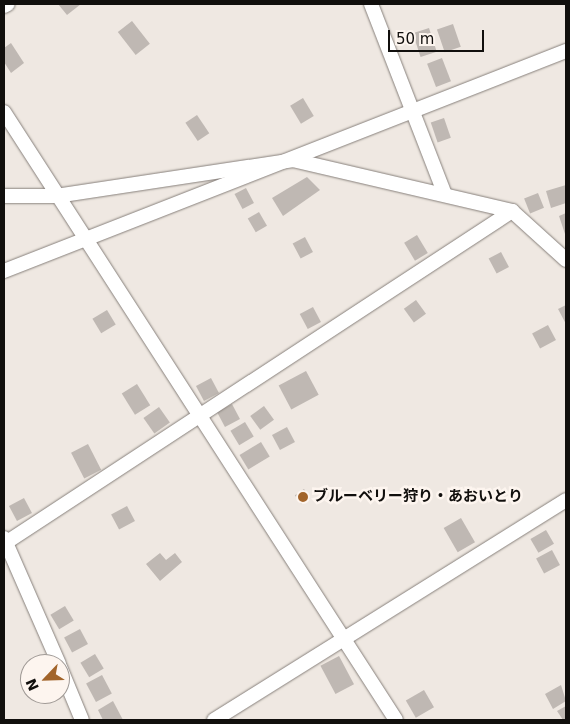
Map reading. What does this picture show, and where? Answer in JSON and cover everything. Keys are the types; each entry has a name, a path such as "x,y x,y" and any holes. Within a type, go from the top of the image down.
{"street":[{"path":"4,6 8,4"},
{"path":"371,4 444,192"},
{"path":"4,271 293,160 566,51"},
{"path":"4,112 56,196 396,720"},
{"path":"4,196 56,196 293,160 444,192 512,211 566,260"},
{"path":"55,654 5,540 512,211"},
{"path":"214,720 566,500"},
{"path":"70,690 82,720"}],"building":[{"path":"58,4 81,4 67,15"},
{"path":"132,21 150,44 136,55 118,32"},
{"path":"453,24 461,47 445,52 437,30"},
{"path":"429,28 437,52 421,57 413,33"},
{"path":"11,43 24,63 11,73 4,62 4,48"},
{"path":"442,58 451,81 436,87 427,64"},
{"path":"303,98 314,116 301,124 290,106"},
{"path":"197,115 209,133 198,141 185,123"},
{"path":"444,118 451,138 438,142 431,123"},
{"path":"307,177 320,190 283,216 272,198"},
{"path":"566,185 566,203 551,208 546,191"},
{"path":"246,188 254,203 243,209 235,194"},
{"path":"538,193 544,208 530,213 524,199"},
{"path":"259,212 267,226 256,232 248,218"},
{"path":"566,213 566,237 559,216"},
{"path":"417,235 428,253 415,261 404,243"},
{"path":"305,237 313,252 301,259 293,244"},
{"path":"501,252 509,267 497,274 489,259"},
{"path":"416,300 426,314 414,323 404,309"},
{"path":"566,305 566,324 558,309"},
{"path":"313,307 321,322 308,329 300,314"},
{"path":"107,310 116,325 101,333 92,319"},
{"path":"548,325 556,340 540,348 532,333"},
{"path":"306,371 319,395 291,409 279,386"},
{"path":"211,378 219,393 204,401 196,386"},
{"path":"137,384 150,405 135,415 122,394"},
{"path":"232,404 240,419 225,427 217,412"},
{"path":"264,406 274,420 260,430 250,416"},
{"path":"159,407 170,423 154,433 143,418"},
{"path":"245,422 254,437 239,445 230,431"},
{"path":"287,427 295,442 280,450 272,435"},
{"path":"261,442 270,457 248,469 240,455"},
{"path":"88,444 101,470 84,478 71,453"},
{"name":"ブルーベリー狩り・あおいとり","path":"304,489 310,498 301,504 295,495"},
{"path":"24,498 32,513 17,521 9,506"},
{"path":"127,506 135,521 119,529 111,514"},
{"path":"461,518 475,542 458,552 444,528"},
{"path":"546,530 554,544 538,553 530,539"},
{"path":"552,550 560,565 544,573 536,558"},
{"path":"160,553 166,560 175,553 182,562 160,581 146,564"},
{"path":"65,606 74,621 59,629 50,615"},
{"path":"80,629 88,644 72,652 64,637"},
{"path":"95,654 104,669 89,677 80,663"},
{"path":"339,656 354,684 335,694 320,666"},
{"path":"102,675 112,694 96,702 86,683"},
{"path":"561,685 566,701 553,709 545,694"},
{"path":"424,690 434,707 416,718 406,700"},
{"path":"113,701 123,720 103,720 98,710"},
{"path":"566,706 566,720 563,720 557,711"}],"place":[{"name":"ブルーベリー狩り・あおいとり","path":"303,497"}]}
